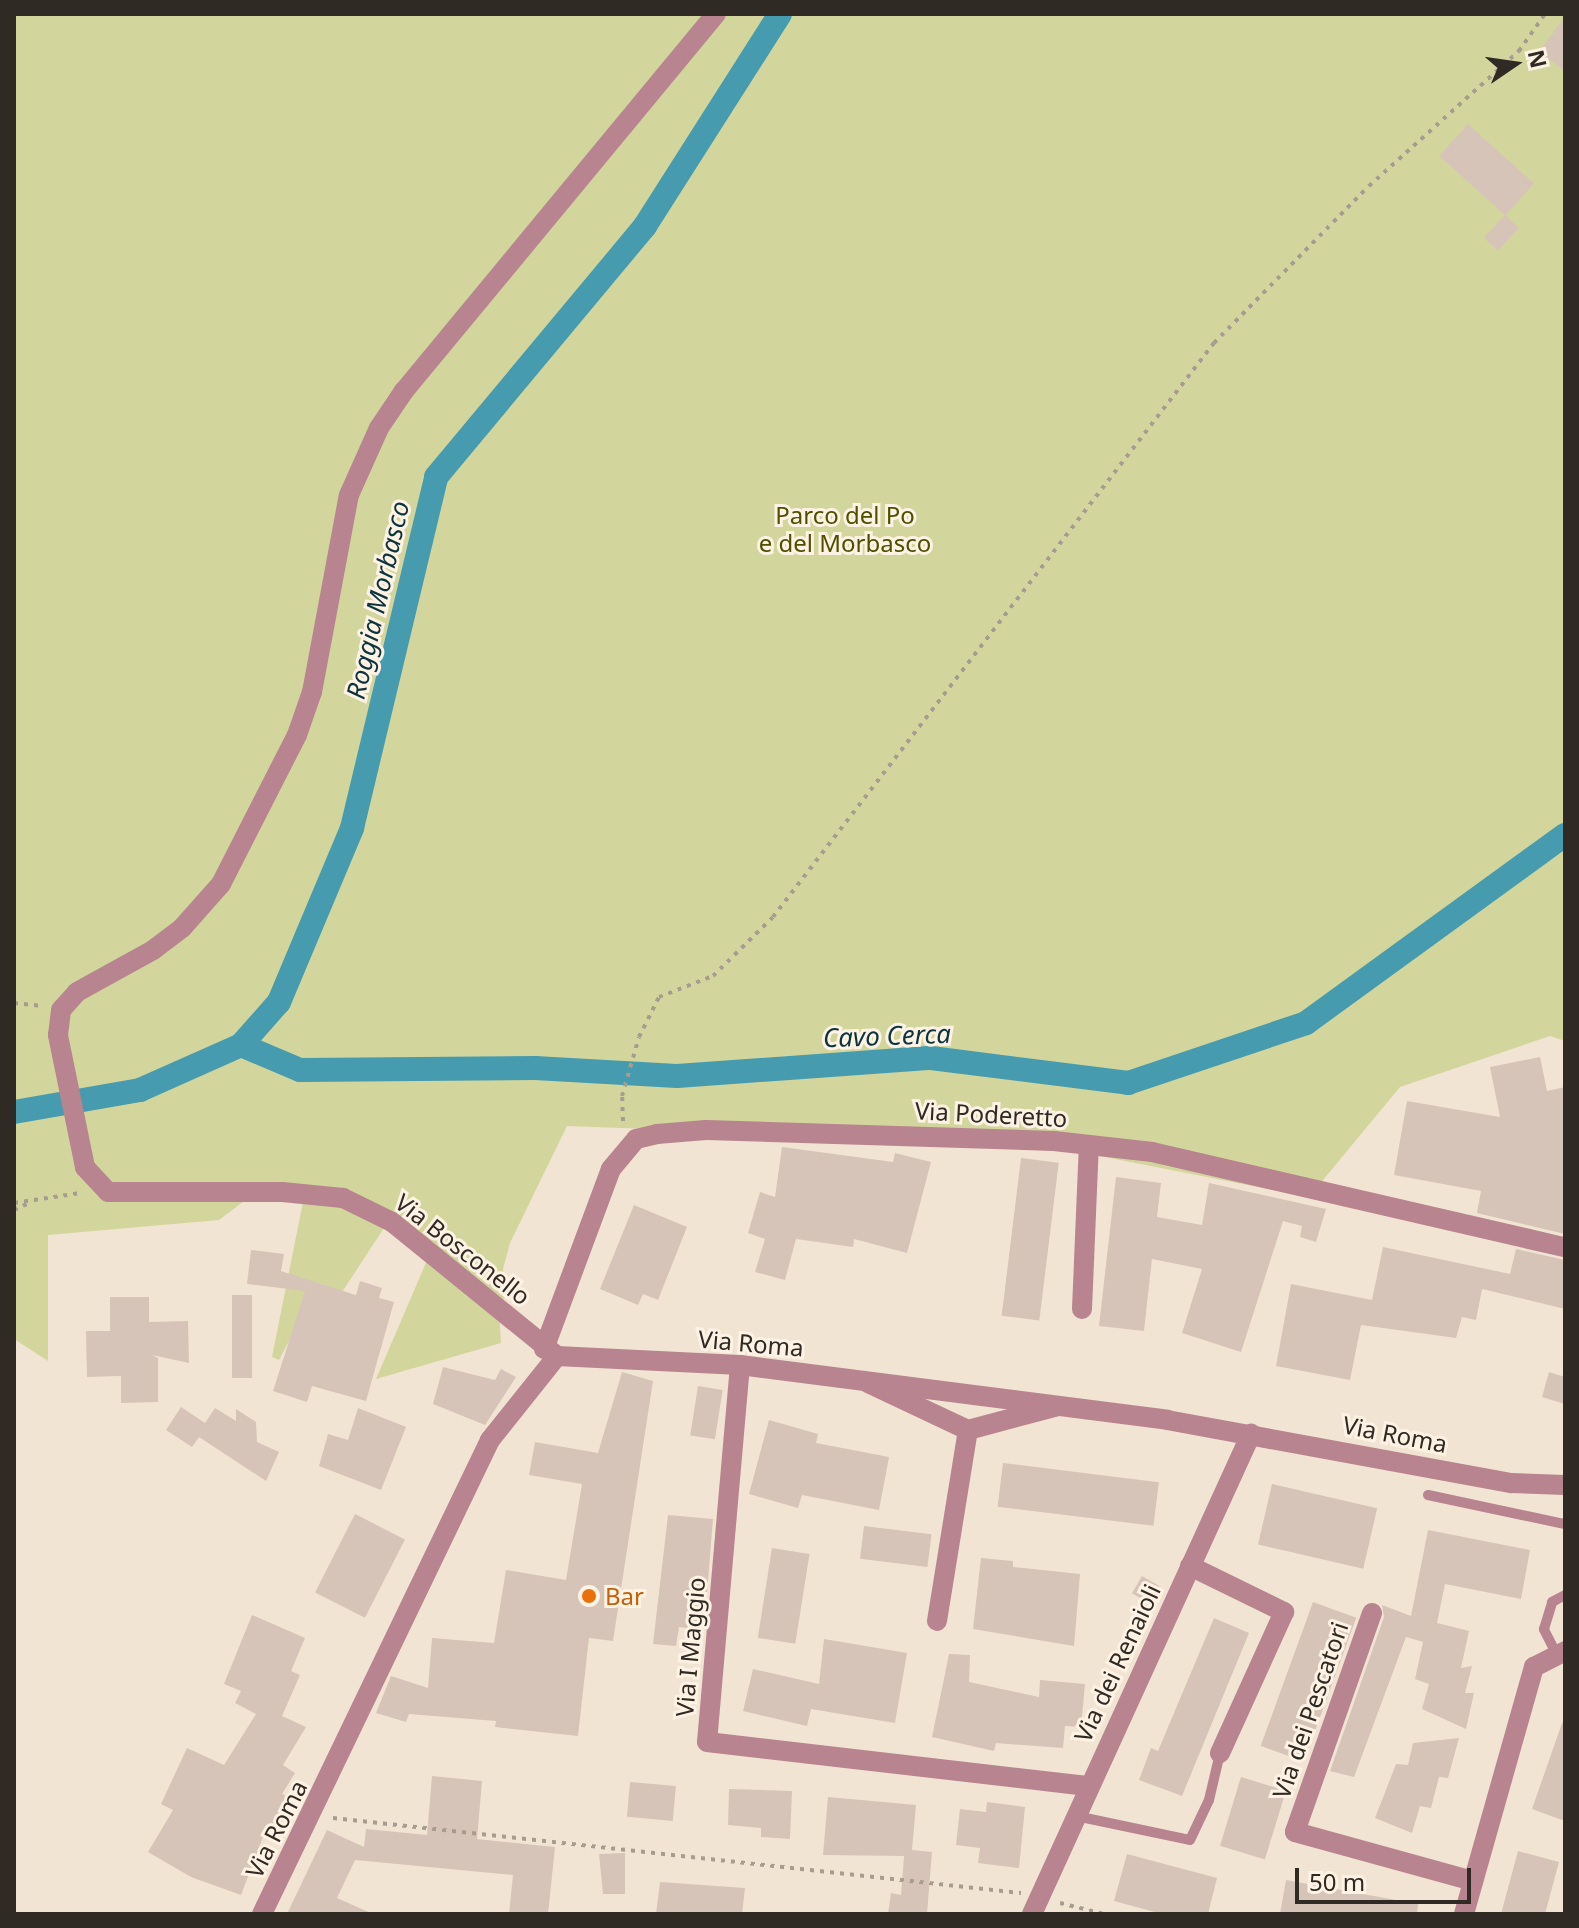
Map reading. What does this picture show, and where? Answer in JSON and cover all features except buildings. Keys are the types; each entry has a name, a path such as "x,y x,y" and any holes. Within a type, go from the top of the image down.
{"street":[{"path":"95,1182 85,1167 58,1035 61,1010 77,992 153,950 182,928 221,884 297,735 312,692 349,495 379,428 404,391 716,14"},
{"name":"Via Poderetto","path":"550,1352 611,1169 636,1139 706,1130 1089,1145 1152,1152 1565,1247"},
{"path":"1082,1309 1089,1145"},
{"name":"Via Bosconello","path":"95,1182 115,1196 282,1192 343,1198 392,1222 550,1352"},
{"name":"Via Roma","path":"262,1914 321,1799 490,1440 550,1352 740,1365 1058,1406 1251,1434 1511,1483 1565,1485"},
{"name":"Via I Maggio","path":"740,1365 707,1742 1089,1786"},
{"path":"864,1381 968,1430 1058,1406"},
{"path":"937,1621 968,1430"},
{"name":"Via dei Renaioli","path":"1036,1906 1251,1434"},
{"path":"1190,1566 1284,1612 1220,1753"},
{"name":"Via dei Pescatori","path":"1372,1613 1295,1832 1473,1881"},
{"path":"1464,1914 1534,1667 1561,1653"}],"lane":[{"path":"1428,1495 1565,1524"},
{"path":"1561,1653 1544,1629 1552,1602 1565,1595"},
{"path":"1076,1816 1190,1840 1209,1800 1220,1753"}],"path":[{"path":"622,1096 639,1037 659,997 713,976 773,917 1214,343 1369,186 1519,51 1545,14"},
{"path":"14,1003 61,1010"},
{"path":"14,1203 77,1195 95,1182"},
{"path":"14,1210 35,1200"},
{"path":"321,1799 337,1807 333,1821 1104,1914"}],"green space":[{"name":"Parco del Po e del Morbasco","path":"14,14 1565,14 1565,1041 1550,1036 1400,1087 1309,1197 1033,1143 567,1126 510,1243 503,1269 506,1293 499,1309 501,1343 376,1379 428,1258 386,1225 342,1292 319,1283 279,1360 272,1357 305,1192 252,1195 219,1220 48,1235 48,1361 14,1339"}],"waterway":[{"name":"Roggia Morbasco","path":"14,1112 140,1090 241,1045 279,1002 352,828 436,477 645,226 780,14"},
{"name":"Cavo Cerca","path":"241,1045 300,1070 535,1068 677,1076 931,1058 1128,1083 1306,1023 1565,835"}],"place":[{"name":"Bar","path":"589,1596"}]}
